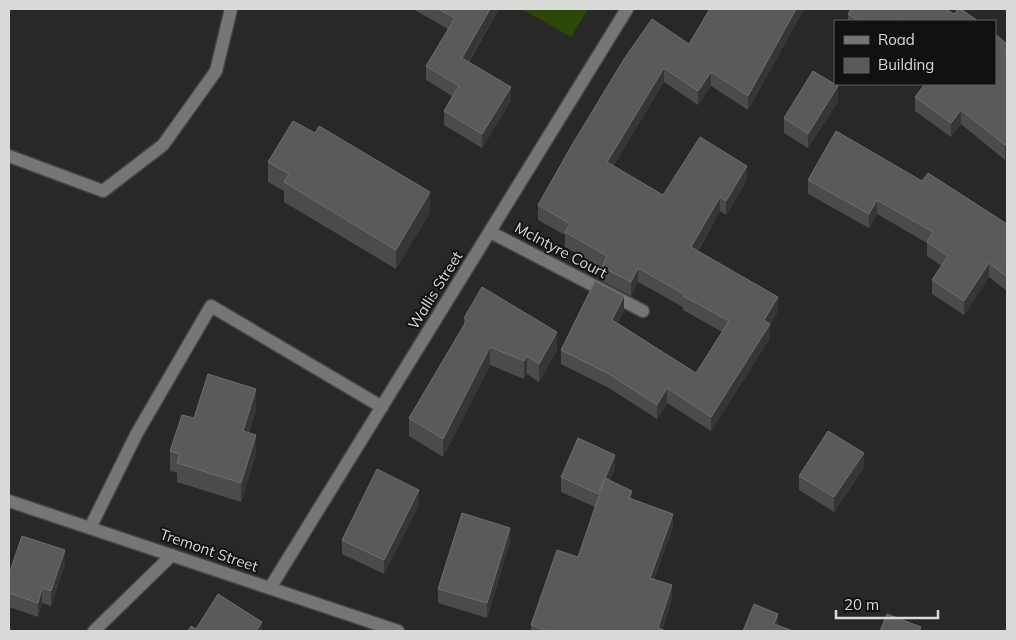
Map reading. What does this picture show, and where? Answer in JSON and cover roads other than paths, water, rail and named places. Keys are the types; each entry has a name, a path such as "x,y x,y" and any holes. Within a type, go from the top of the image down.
{"street":[{"path":"9,156 103,191 163,145 216,71 231,9"},
{"name":"Wallis Street","path":"270,588 628,9"},
{"name":"McIntyre Court","path":"490,232 643,311"},
{"path":"90,528 137,433 211,306 382,408"},
{"name":"Tremont Street","path":"9,500 398,631"},
{"path":"94,631 172,555"}]}
